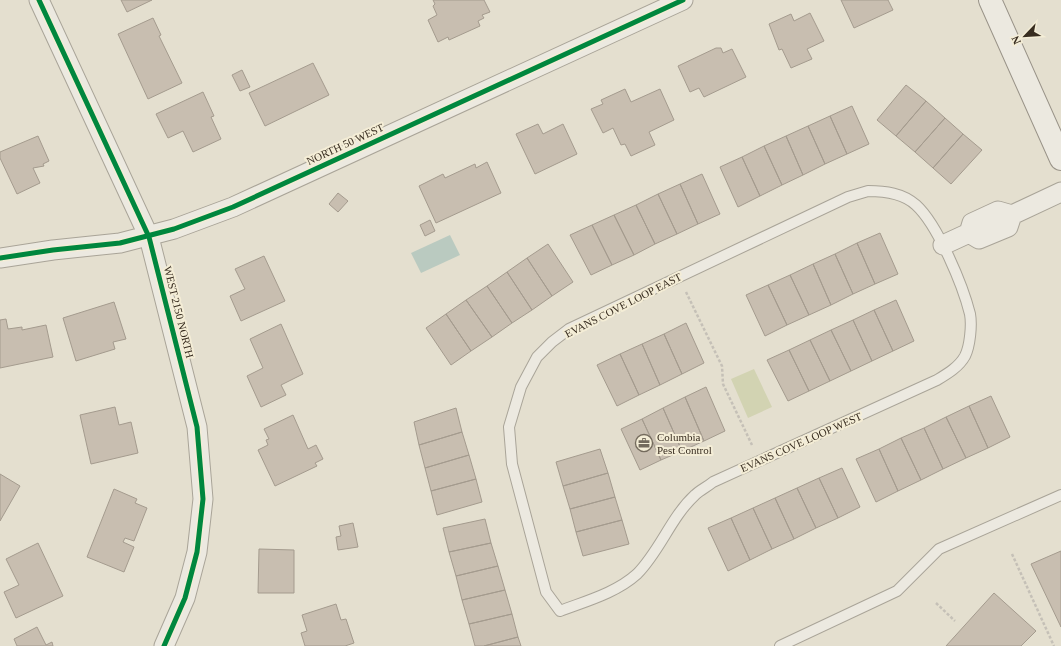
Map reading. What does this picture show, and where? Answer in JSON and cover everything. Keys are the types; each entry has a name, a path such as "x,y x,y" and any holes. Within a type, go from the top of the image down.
{"main road":[{"path":"990,0 1061,158"}],"street":[{"name":"WEST 2150 NORTH","path":"39,0 149,237 197,427 203,499 197,552 171,644"},
{"name":"NORTH 50 WEST","path":"0,258 53,250 120,244 174,229 233,207 683,0"},
{"path":"943,245 969,233 979,239 1008,227 1012,215 1061,192"}],"lane":[{"name":"EVANS COVE LOOP EAST","path":"560,611 546,592 512,464 509,427 521,387 537,358 552,342 569,329 848,197 868,191 885,191 900,195 916,205 932,224 943,245"},
{"name":"EVANS COVE LOOP WEST","path":"560,611 617,588 636,574 650,558 695,495 712,482 930,384 954,369 965,356 969,340 970,316 943,245"},
{"path":"780,646 897,591 939,549 1061,495"}],"path":[{"path":"686,292 722,366 723,384 752,446"},
{"path":"1012,554 1054,646"},
{"path":"936,603 956,621"}],"green space":[{"path":"754,369 772,407 748,418 731,379"}],"shaded area":[{"path":"450,235 460,255 421,273 411,253"}],"building":[{"path":"121,0 152,0 127,12"},
{"path":"433,0 484,0 490,12 482,15 484,18 478,21 480,26 449,40 448,37 438,42 428,20 437,15 433,6 435,4"},
{"path":"841,0 888,0 893,10 854,28"},
{"path":"810,13 824,41 807,49 812,59 791,68 782,49 779,50 769,24 791,14 794,21"},
{"path":"153,18 161,35 159,36 182,83 148,99 118,34"},
{"path":"716,48 721,48 723,53 732,49 746,77 704,97 699,88 690,92 678,66"},
{"path":"313,63 329,95 265,126 249,93"},
{"path":"242,70 250,87 240,91 232,75"},
{"path":"906,85 926,101 896,136 877,120"},
{"path":"625,89 631,102 660,89 674,120 649,132 655,145 631,156 625,144 621,145 613,128 603,133 591,109 603,104 601,100"},
{"path":"203,92 214,116 211,117 221,139 193,152 183,131 168,138 156,114"},
{"path":"926,101 945,118 915,152 896,136"},
{"path":"852,106 869,144 847,154 830,116"},
{"path":"830,116 847,154 825,164 808,126"},
{"path":"945,118 963,134 933,168 915,152"},
{"path":"538,124 543,134 563,124 577,154 535,174 516,134"},
{"path":"808,126 825,164 803,175 786,136"},
{"path":"963,134 982,150 951,184 933,168"},
{"path":"38,136 49,161 43,164 44,166 33,168 40,183 17,194 0,158 0,152"},
{"path":"786,136 803,175 782,185 764,146"},
{"path":"764,146 782,185 760,196 742,157"},
{"path":"742,157 760,196 738,207 720,167"},
{"path":"487,162 501,193 436,223 419,186 443,174 445,178 475,164 476,168"},
{"path":"702,174 720,214 698,224 680,184"},
{"path":"680,184 698,224 677,234 658,194"},
{"path":"338,193 348,201 338,212 329,204"},
{"path":"658,194 677,234 655,244 636,205"},
{"path":"636,205 655,244 634,255 614,215"},
{"path":"614,215 634,255 612,265 592,225"},
{"path":"430,220 435,231 425,236 420,225"},
{"path":"592,225 612,265 591,275 570,235"},
{"path":"880,233 898,274 875,284 857,243"},
{"path":"857,243 875,284 853,294 835,254"},
{"path":"548,244 573,282 552,296 527,258"},
{"path":"835,254 853,294 831,305 813,264"},
{"path":"264,256 285,301 241,321 230,296 245,289 235,269"},
{"path":"527,258 552,296 532,310 507,272"},
{"path":"813,264 831,305 809,315 790,275"},
{"path":"507,272 532,310 512,323 487,286"},
{"path":"790,275 809,315 787,325 768,285"},
{"path":"768,285 787,325 765,336 746,295"},
{"path":"487,286 512,323 492,337 466,300"},
{"path":"466,300 492,337 471,351 446,314"},
{"path":"896,300 914,341 893,351 874,310"},
{"path":"114,302 126,339 113,342 115,349 76,361 63,318"},
{"path":"874,310 893,351 872,361 853,320"},
{"path":"446,314 471,351 451,365 426,328"},
{"path":"6,319 8,329 22,327 22,330 46,325 53,357 0,368 0,320"},
{"path":"853,320 872,361 851,371 831,330"},
{"path":"686,323 704,363 682,374 664,334"},
{"path":"281,324 303,374 281,385 286,395 261,407 247,376 263,368 250,339"},
{"path":"831,330 851,371 830,381 810,340"},
{"path":"664,334 682,374 660,385 642,344"},
{"path":"810,340 830,381 809,391 789,350"},
{"path":"642,344 660,385 639,395 620,354"},
{"path":"789,350 809,391 788,401 767,360"},
{"path":"620,354 639,395 617,406 597,365"},
{"path":"706,387 725,431 704,441 685,397"},
{"path":"991,396 1010,437 988,448 969,406"},
{"path":"685,397 704,441 682,451 663,408"},
{"path":"969,406 988,448 966,458 946,417"},
{"path":"115,407 119,425 131,422 138,453 91,464 80,415"},
{"path":"456,408 462,432 419,445 414,422"},
{"path":"663,408 682,451 661,460 642,419"},
{"path":"293,415 308,449 316,445 323,459 315,463 317,466 275,486 258,450 268,445 266,440 269,439 264,429"},
{"path":"946,417 966,458 943,469 924,428"},
{"path":"642,419 661,460 640,470 621,429"},
{"path":"924,428 943,469 921,480 901,438"},
{"path":"462,432 469,455 425,468 419,445"},
{"path":"901,438 921,480 898,491 879,449"},
{"path":"600,449 608,473 563,486 556,462"},
{"path":"879,449 898,491 876,502 856,459"},
{"path":"469,455 476,479 431,491 425,468"},
{"path":"842,468 860,507 838,518 819,478"},
{"path":"608,473 615,497 570,509 563,486"},
{"path":"0,474 20,486 0,521"},
{"path":"819,478 838,518 816,528 797,488"},
{"path":"476,479 482,502 437,515 431,491"},
{"path":"797,488 816,528 794,539 775,498"},
{"path":"114,489 137,499 135,503 147,508 134,541 125,538 123,542 134,547 124,572 87,557"},
{"path":"615,497 622,520 576,532 570,509"},
{"path":"775,498 794,539 772,549 753,508"},
{"path":"753,508 772,549 750,560 731,518"},
{"path":"731,518 750,560 728,571 708,528"},
{"path":"485,519 491,543 449,552 443,528"},
{"path":"622,520 629,544 583,556 576,532"},
{"path":"353,523 358,547 338,550 336,537 341,536 339,526"},
{"path":"38,543 63,596 16,618 4,592 19,585 6,559"},
{"path":"491,543 498,566 456,576 449,552"},
{"path":"259,549 294,550 294,593 258,593"},
{"path":"1061,551 1061,627 1031,564"},
{"path":"498,566 505,590 462,600 456,576"},
{"path":"505,590 512,614 469,624 462,600"},
{"path":"994,593 1036,631 1021,646 946,646"},
{"path":"336,604 341,620 346,619 354,643 345,646 305,646 301,633 307,631 302,615"},
{"path":"512,614 518,637 484,646 475,646 469,624"},
{"path":"37,627 46,645 52,642 53,646 17,646 14,639"},
{"path":"518,637 521,646 484,646"}],"cycle path":[{"path":"39,0 149,237 197,427 203,499 197,552 185,598 164,646"},
{"path":"0,258 53,250 120,243 174,229 233,207 683,0"}],"place":[{"name":"Columbia Pest Control","path":"644,443"}]}
